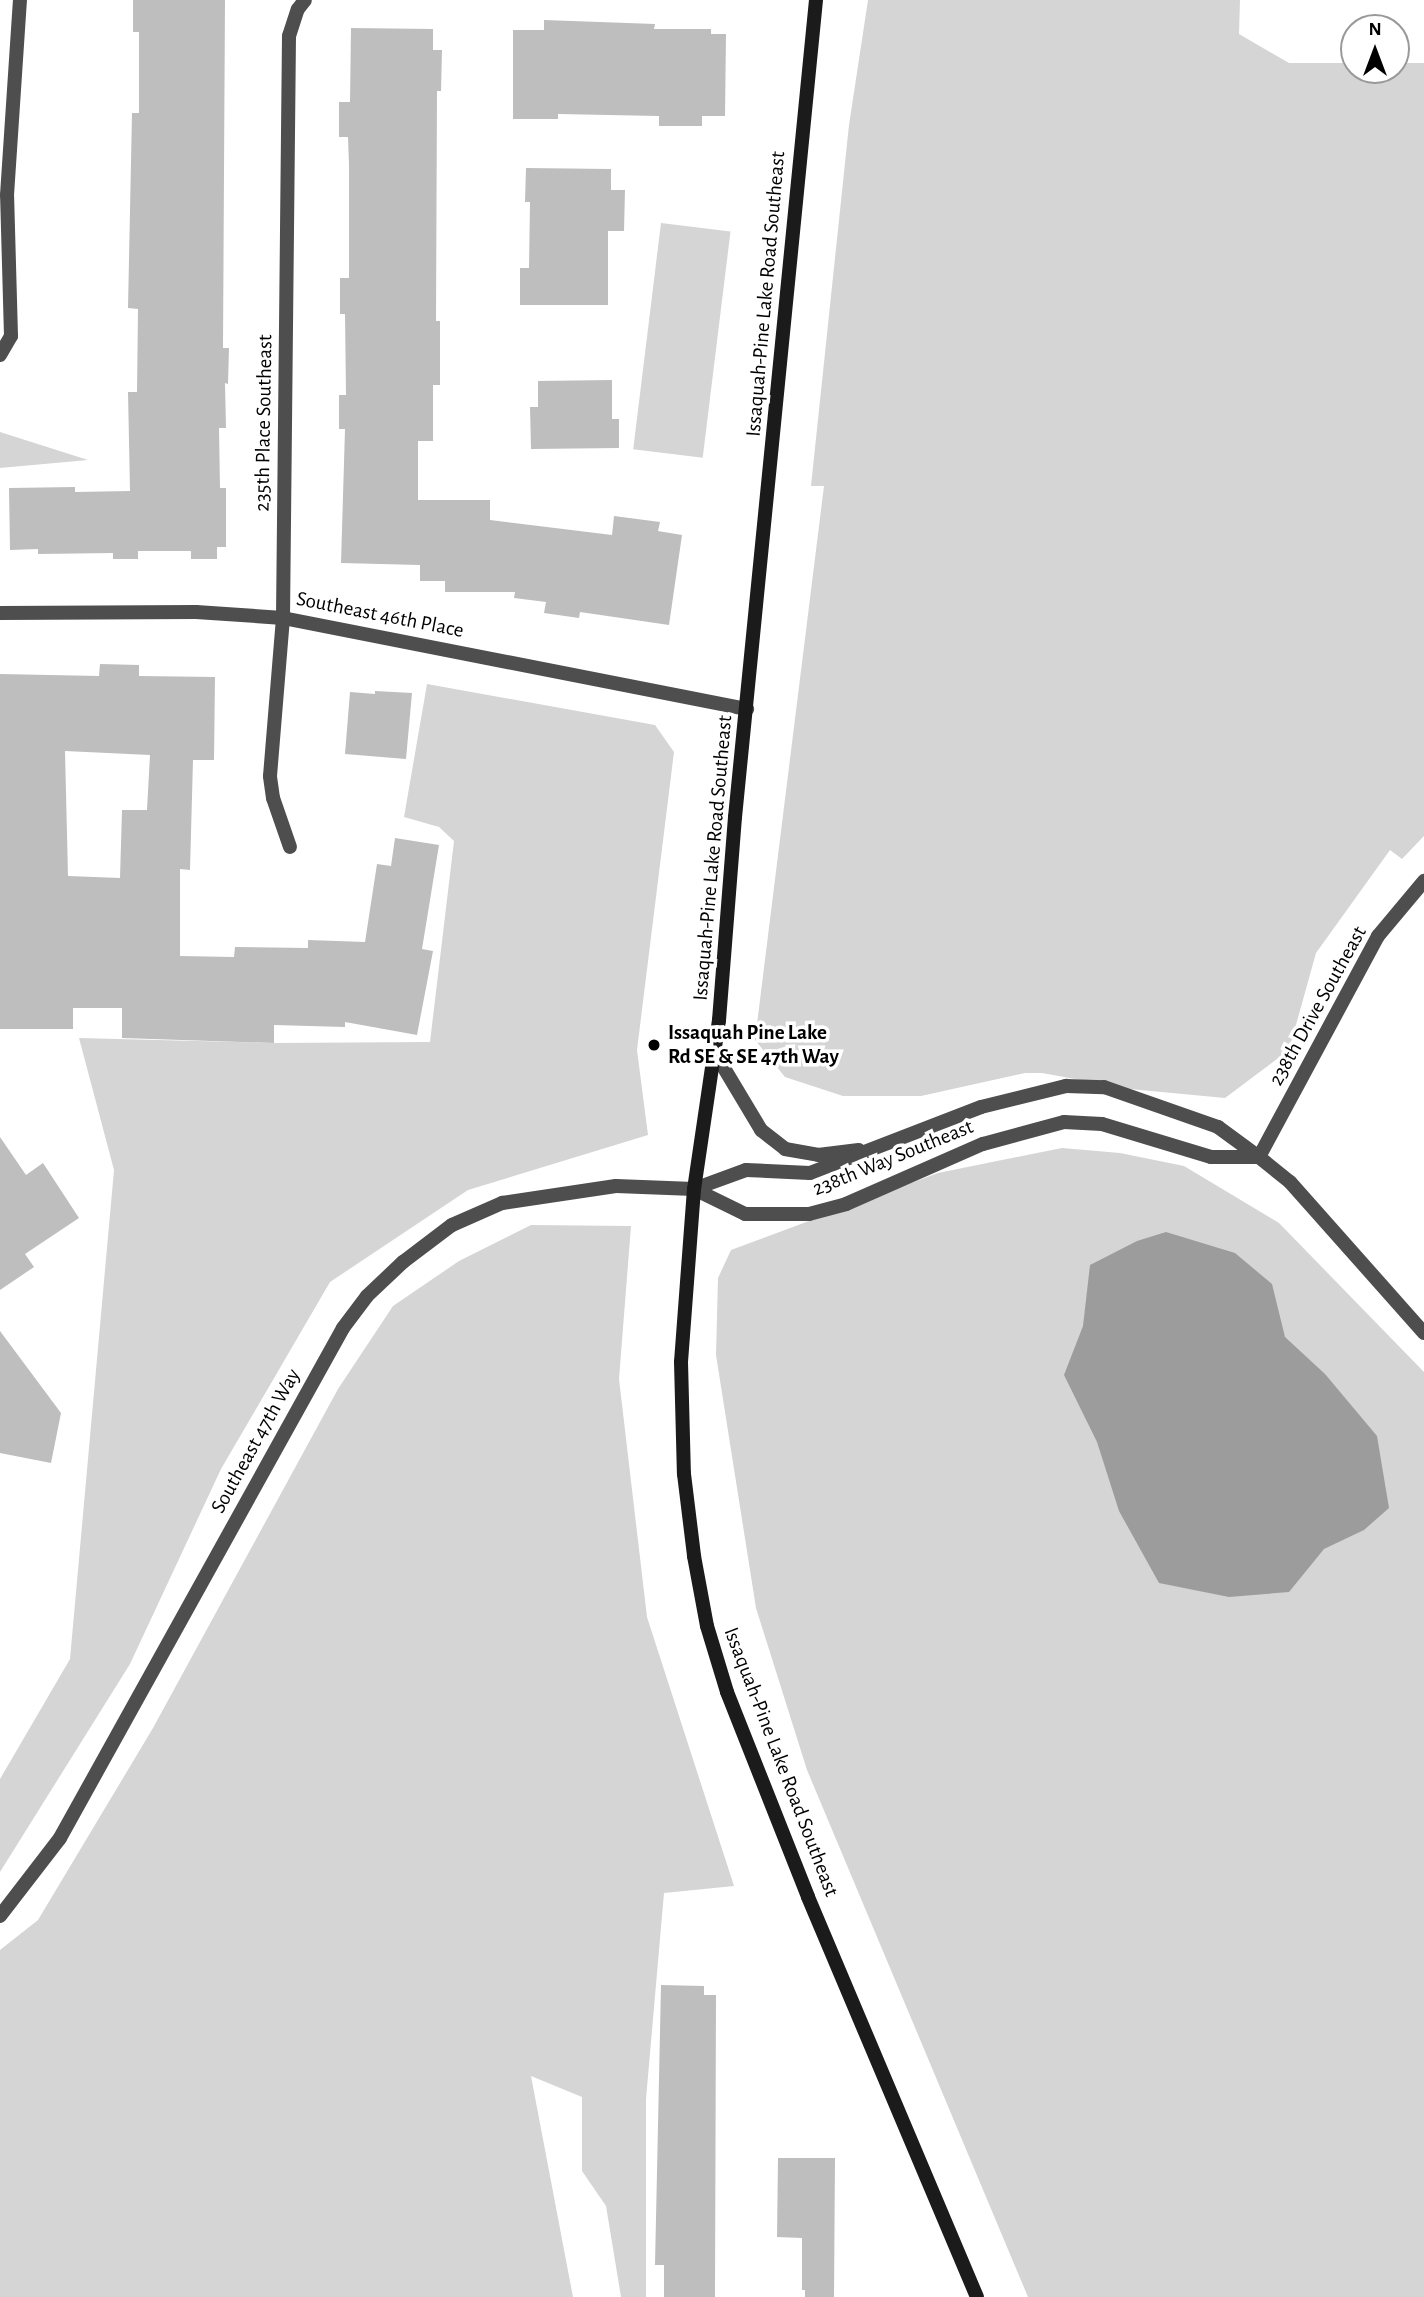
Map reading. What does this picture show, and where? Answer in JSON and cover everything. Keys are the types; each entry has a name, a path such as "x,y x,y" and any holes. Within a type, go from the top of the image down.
{"main road":[{"name":"Issaquah-Pine Lake Road Southeast","path":"816,0 715,1052 694,1189 681,1362 684,1474 694,1556 707,1626 727,1692 808,1897 977,2297"}],"street":[{"path":"0,355 11,335 7,195 20,0"},
{"name":"235th Place Southeast","path":"290,847 273,798 270,776 283,618 289,36 305,0"},
{"name":"Southeast 46th Place","path":"0,613 196,612 283,618 747,709"},
{"name":"238th Drive Southeast","path":"1259,1157 1378,936 1424,881"},
{"name":"238th Way Southeast","path":"715,1052 761,1130 785,1149 818,1155 881,1148"},
{"name":"238th Way Southeast","path":"694,1189 746,1170 810,1173 881,1148 981,1107 1066,1086 1104,1087 1218,1127 1259,1157 1290,1182 1424,1333"},
{"name":"238th Way Southeast","path":"694,1189 745,1214 809,1214 846,1204 984,1144 1064,1122 1102,1124 1211,1157 1259,1157"},
{"name":"Southeast 47th Way","path":"0,1916 60,1838 343,1328 367,1296 403,1262 452,1225 502,1203 616,1186 694,1189"}],"shaded area":[{"path":"868,0 1240,0 1239,34 1289,63 1340,63 1340,84 1410,84 1410,63 1424,63 1424,836 1402,859 1390,850 1316,953 1289,1050 1225,1098 1130,1089 1042,1073 1025,1073 921,1096 843,1096 785,1077 755,1040 824,486 811,486 849,125"},
{"path":"661,223 730,232 703,458 633,449"},
{"path":"0,432 88,460 0,468"},
{"path":"427,684 655,725 674,752 637,1050 648,1135 468,1190 330,1282 221,1469 130,1664 0,1872 0,1779 70,1659 114,1170 79,1038 274,1043 430,1042 454,841 439,827 404,817"},
{"path":"1062,1148 1120,1153 1184,1166 1279,1223 1424,1372 1424,2297 1028,2297 807,1770 756,1608 716,1355 718,1278 731,1250 938,1173"},
{"path":"531,1225 631,1226 619,1379 647,1617 734,1886 664,1893 646,2099 646,2297 621,2297 606,2206 582,2171 582,2097 531,2076 573,2297 0,2297 0,1950 38,1920 153,1728 338,1389 393,1306 459,1261"},
{"path":"1166,1232 1235,1253 1272,1284 1285,1337 1325,1374 1377,1436 1389,1508 1364,1530 1324,1549 1289,1592 1229,1597 1159,1583 1119,1511 1097,1442 1064,1375 1083,1326 1090,1265 1137,1241"}],"building":[{"path":"133,0 225,0 223,348 229,348 228,384 225,383 226,428 219,428 220,488 226,488 226,547 217,547 217,559 191,559 191,551 138,551 138,559 113,559 113,553 38,554 38,549 10,550 9,488 75,487 75,492 130,491 128,392 137,392 138,309 128,308 132,113 139,113 139,32 133,32"},
{"path":"544,20 655,24 654,29 711,29 711,34 726,34 725,116 702,116 702,126 659,126 659,116 558,114 558,119 513,119 513,30 544,30"},
{"path":"351,28 433,29 433,50 442,50 441,91 437,91 436,321 440,321 440,385 433,385 433,441 418,441 418,500 490,500 490,520 612,535 614,516 660,522 658,531 682,535 669,625 580,612 579,618 544,613 546,602 514,598 515,592 445,592 445,581 420,581 420,565 341,563 345,429 339,429 339,395 346,395 345,314 340,314 340,278 349,278 349,165 348,137 339,137 339,102 350,102"},
{"path":"526,168 611,169 611,190 625,190 624,231 608,231 608,305 520,305 520,268 529,268 530,202 525,202"},
{"path":"612,380 612,419 619,419 619,448 531,449 530,407 538,407 538,381"},
{"path":"100,664 139,665 139,676 215,677 214,760 193,760 190,870 180,869 180,956 234,957 235,947 308,948 308,940 365,942 377,864 391,866 395,838 439,845 422,949 433,951 417,1035 345,1022 345,1027 274,1025 274,1043 122,1038 122,1008 73,1008 73,1029 0,1029 0,674 99,676","holes":["65,751 150,755 147,810 122,810 120,878 68,876"]},
{"path":"375,691 412,693 406,759 345,754 350,692 375,694"},
{"path":"0,1137 26,1175 43,1163 79,1218 25,1254 34,1267 0,1290"},
{"path":"0,1331 61,1413 51,1463 0,1453"},
{"path":"661,1985 704,1986 704,1995 716,1995 715,2297 664,2297 664,2265 655,2265"},
{"path":"778,2158 835,2158 834,2297 805,2297 805,2290 802,2290 802,2238 777,2237"}],"place":[{"name":"Issaquah Pine Lake Rd SE & SE 47th Way","path":"654,1045"}]}
